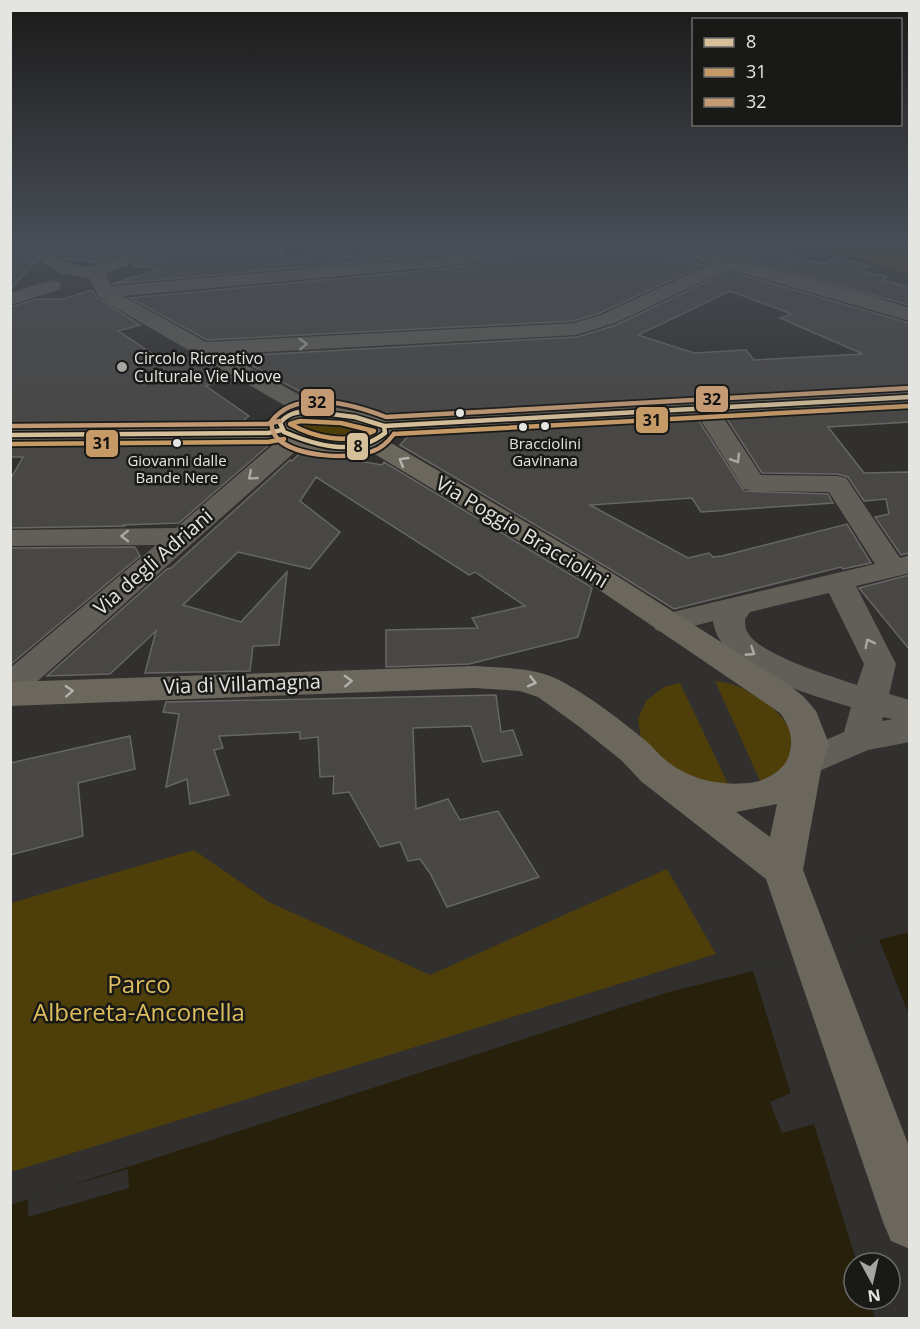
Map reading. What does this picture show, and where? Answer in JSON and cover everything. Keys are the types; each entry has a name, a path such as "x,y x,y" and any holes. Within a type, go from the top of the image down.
{"main road":[{"path":"300,411 317,411 361,419 381,434 367,447 352,447 289,434 280,423 287,416 300,411"},
{"name":"Via Poggio Bracciolini","path":"381,434 380,447 599,577 784,698 804,720 811,744 804,767 783,870"},
{"name":"Via di Villamagna","path":"10,694 474,677 507,678 544,686 589,716 634,751 646,765 672,783"},
{"path":"672,783 708,795 747,797 783,788 804,767"},
{"path":"672,783 783,870 909,1221"}],"street":[{"path":"118,304 317,411"},
{"path":"202,349 576,329 608,319 640,304"},
{"path":"876,304 909,315"},
{"path":"381,434 706,409 909,398"},
{"path":"667,623 839,583 901,566 837,484 753,483 706,409"},
{"path":"10,435 289,434"},
{"name":"Via degli Adriani","path":"10,687 184,536 289,434"},
{"path":"10,538 184,536"},
{"path":"839,583 880,664 868,700 860,738"},
{"path":"738,606 731,612 728,622 731,633 742,646 795,675 909,712"},
{"path":"804,767 831,749 860,738 909,729"}],"green space":[{"path":"313,420 347,425 351,430 348,435 335,437 303,428 305,422"},
{"path":"715,681 733,685 756,696 786,722 793,741 789,761 781,771 761,783"},
{"path":"680,683 730,788 681,777 641,740 638,719 646,701 664,687"},
{"name":"Parco Albereta-Anconella","path":"194,850 269,902 430,975 667,869 716,954 11,1172 11,903"}],"shaded area":[{"path":"909,932 909,1318 11,1318 10,1205 669,992"}],"pier":[{"path":"878,937 909,1015 909,1318 875,1318 873,1311 902,1311 902,1251 853,1251 814,1124 782,1133 770,1102 791,1093 752,968"},
{"path":"128,1169 129,1188 28,1217 28,1198"}],"building":[{"path":"20,304 107,304 140,325 118,331 168,364 194,356 231,377 206,386 249,416 239,424 10,426 10,307"},
{"path":"141,304 619,304 574,321 207,340"},
{"path":"660,304 703,304 638,335 694,353 746,350 754,360 863,354 780,318 792,314 765,304 843,304 909,323 909,388 403,416 316,400 234,356 577,337 616,325"},
{"path":"909,406 909,422 828,427 864,473 909,472 909,553 901,555 875,517 889,514 886,499 864,501 848,477 837,474 762,473 725,416"},
{"path":"697,418 744,491 828,494 833,503 701,512 692,498 590,505 688,558 709,553 713,557 722,556 847,524 871,563 843,569 841,567 674,609 400,445 410,434"},
{"path":"261,442 268,446 179,523 10,528 10,480 23,457 10,457 10,444"},
{"path":"302,451 382,465 384,462 588,585 592,588 578,637 469,664 386,667 386,630 478,628 472,618 525,606 475,572 469,575 316,477 300,501 340,532 310,569 238,552 183,605 241,622 287,572 279,645 253,646 250,671 145,673 156,631 110,674 47,676 290,460 292,461"},
{"path":"135,547 140,556 10,665 10,548"},
{"path":"909,575 909,649 859,588"},
{"path":"496,695 501,732 513,730 522,755 483,762 471,726 413,728 416,809 448,799 460,820 498,811 539,877 447,907 430,873 420,859 408,861 400,842 380,847 349,792 333,794 334,776 320,777 318,737 300,739 300,732 219,736 223,748 214,750 229,795 190,804 187,779 166,787 179,714 163,712 166,702"},
{"path":"130,736 135,769 78,783 83,836 10,855 10,763"}],"transit line":[{"name":"32","path":"394,434 386,444 373,451 339,456 304,451 289,446 275,436 271,422 279,412 291,405 307,402 342,404 386,417 910,388"},
{"name":"8","path":"384,426 910,397"},
{"name":"31","path":"394,434 910,406"},
{"name":"8","path":"307,411 355,417 384,426 385,433 375,441 350,448 322,445 284,432 280,423 286,417 307,411"},
{"name":"32","path":"10,426 267,424 280,421"},
{"name":"31","path":"300,421 341,423 374,431 355,438 332,438 309,433 290,424 300,421"},
{"name":"8","path":"10,435 268,433 282,430"},
{"name":"31","path":"10,444 268,442 284,439"}],"place":[{"name":"Circolo Ricreativo Culturale Vie Nuove","path":"122,367"},
{"name":"Bracciolini Gavinana","path":"545,426"},
{"name":"Giovanni dalle Bande Nere","path":"177,443"}]}
